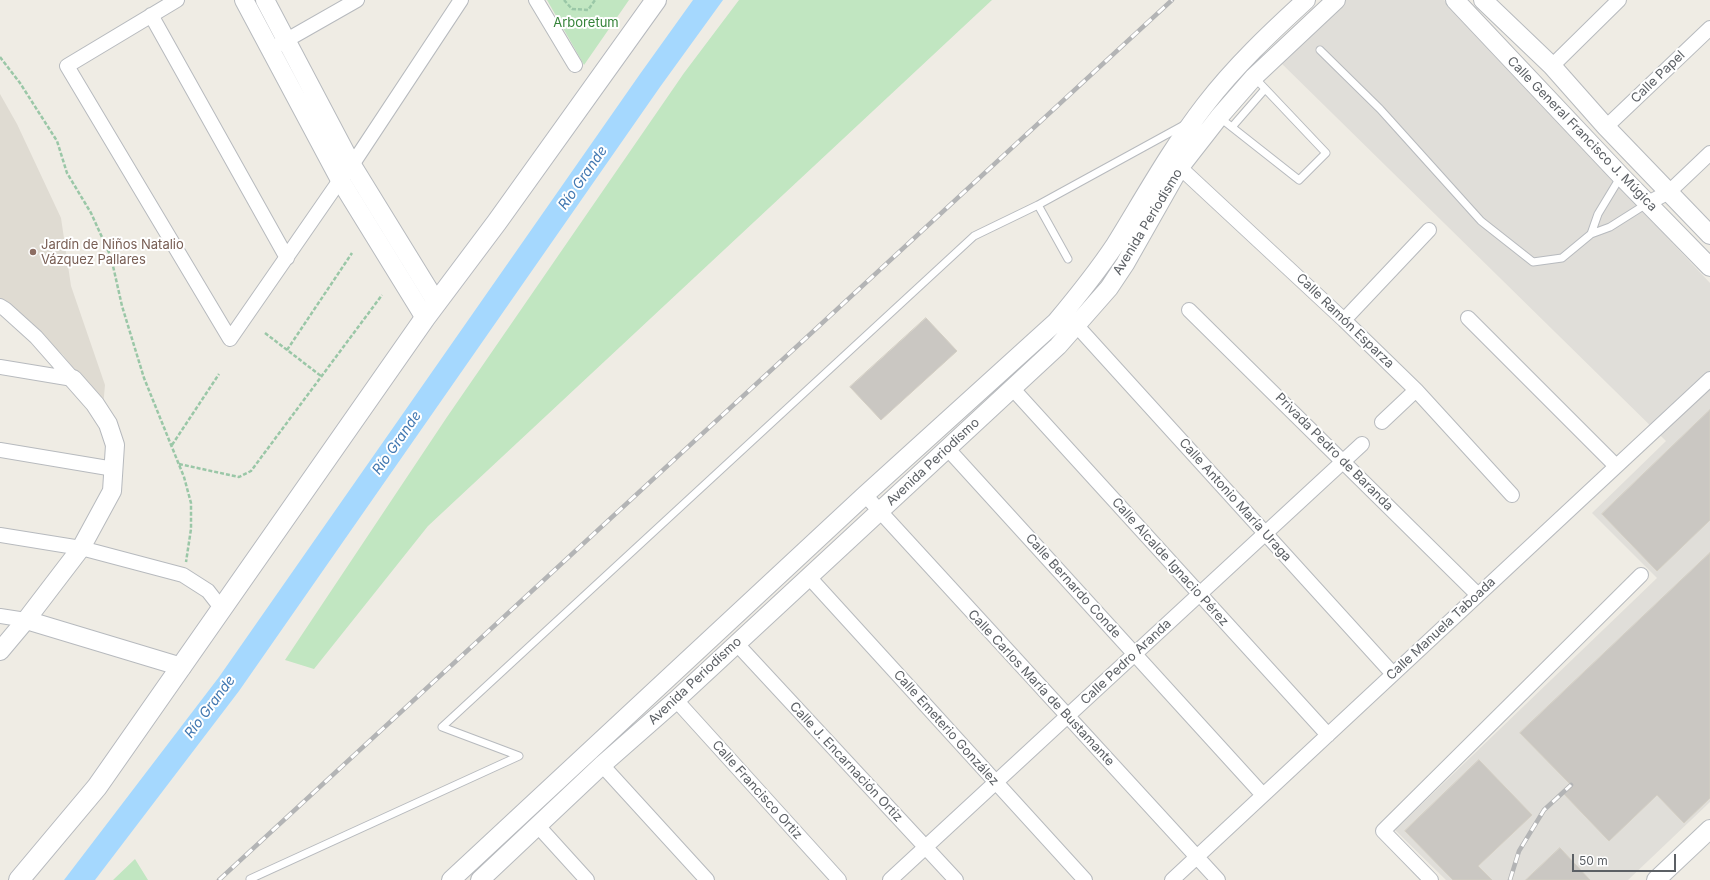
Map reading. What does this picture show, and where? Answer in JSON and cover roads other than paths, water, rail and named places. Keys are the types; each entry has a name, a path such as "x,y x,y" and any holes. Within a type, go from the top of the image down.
{"main road":[{"path":"19,880 97,787 425,318 432,295 497,222 656,0"}],"street":[{"path":"177,0 68,66 230,339 352,164 462,0"},
{"path":"244,0 340,180 425,318"},
{"path":"265,0 352,164 432,295 414,302"},
{"path":"271,50 287,39 357,0"},
{"path":"536,0 575,65"},
{"name":"Avenida Periodismo","path":"455,879 865,495 1056,322 1078,296 1174,162 1212,115 1250,74 1306,0"},
{"name":"Avenida Periodismo","path":"1250,74 1336,0"},
{"name":"Calle General Francisco J. Múgica","path":"1455,0 1621,176 1710,267"},
{"name":"Calle General Francisco J. Múgica","path":"1485,0 1552,66 1606,127 1710,235"},
{"path":"1552,66 1619,0"},
{"path":"151,15 287,258"},
{"name":"Calle Papel","path":"1606,127 1710,28"},
{"name":"Avenida Periodismo","path":"480,880 602,765 676,700 808,576 1058,346 1077,326 1113,282 1174,162 1212,115"},
{"path":"1648,203 1669,192 1710,153"},
{"name":"Calle Ramón Esparza","path":"1174,162 1344,320 1416,390 1512,495"},
{"path":"1344,320 1429,230"},
{"path":"0,306 36,337 95,404 108,424 115,445 112,491 81,548 26,620 0,651"},
{"name":"Privada Pedro de Baranda","path":"1189,310 1478,595"},
{"path":"1468,318 1616,466"},
{"name":"Calle Antonio María Uraga","path":"1077,326 1393,674"},
{"path":"0,367 73,379"},
{"name":"Calle Manuela Taboada","path":"1172,880 1710,379"},
{"name":"Calle Alcalde Ignacio Pérez","path":"1012,388 1328,735"},
{"path":"1382,422 1416,390"},
{"name":"Calle Pedro Aranda","path":"890,880 1362,444"},
{"name":"Calle Bernardo Conde","path":"947,448 1264,795"},
{"path":"0,450 114,469"},
{"name":"Calle Carlos María de Bustamante","path":"865,495 1218,880"},
{"path":"0,535 81,548 183,575 208,591 222,609"},
{"path":"1427,879 1383,832 1641,575"},
{"name":"Calle Emeterio González","path":"808,576 1085,880"},
{"path":"0,616 26,620 182,667"},
{"name":"Calle J. Encarnación Ortiz","path":"736,643 956,880"},
{"name":"Calle Francisco Ortiz","path":"676,700 839,880"},
{"path":"602,765 706,880"},
{"path":"538,826 587,880"},
{"path":"1656,880 1710,829"}],"lane":[{"path":"1320,50 1380,109 1482,221 1533,262 1562,258 1591,234 1610,227 1648,203"},
{"path":"250,879 519,756 442,727 974,236 1038,205 1212,115 1250,74 1326,153 1300,180 1212,115"},
{"path":"1591,234 1598,214 1621,176"},
{"path":"1038,205 1068,259"}],"water":[{"name":"Río Grande","path":"693,0 723,0 660,87 239,691 95,880 64,880 219,677"}],"railway":[{"path":"219,880 1172,0"},
{"path":"1510,880 1519,851 1544,810 1571,785"}],"place":[{"name":"Jardín de Niños Natalio Vázquez Pallares","path":"33,252"}],"park label":[{"name":"Arboretum","path":"586,23"}]}
